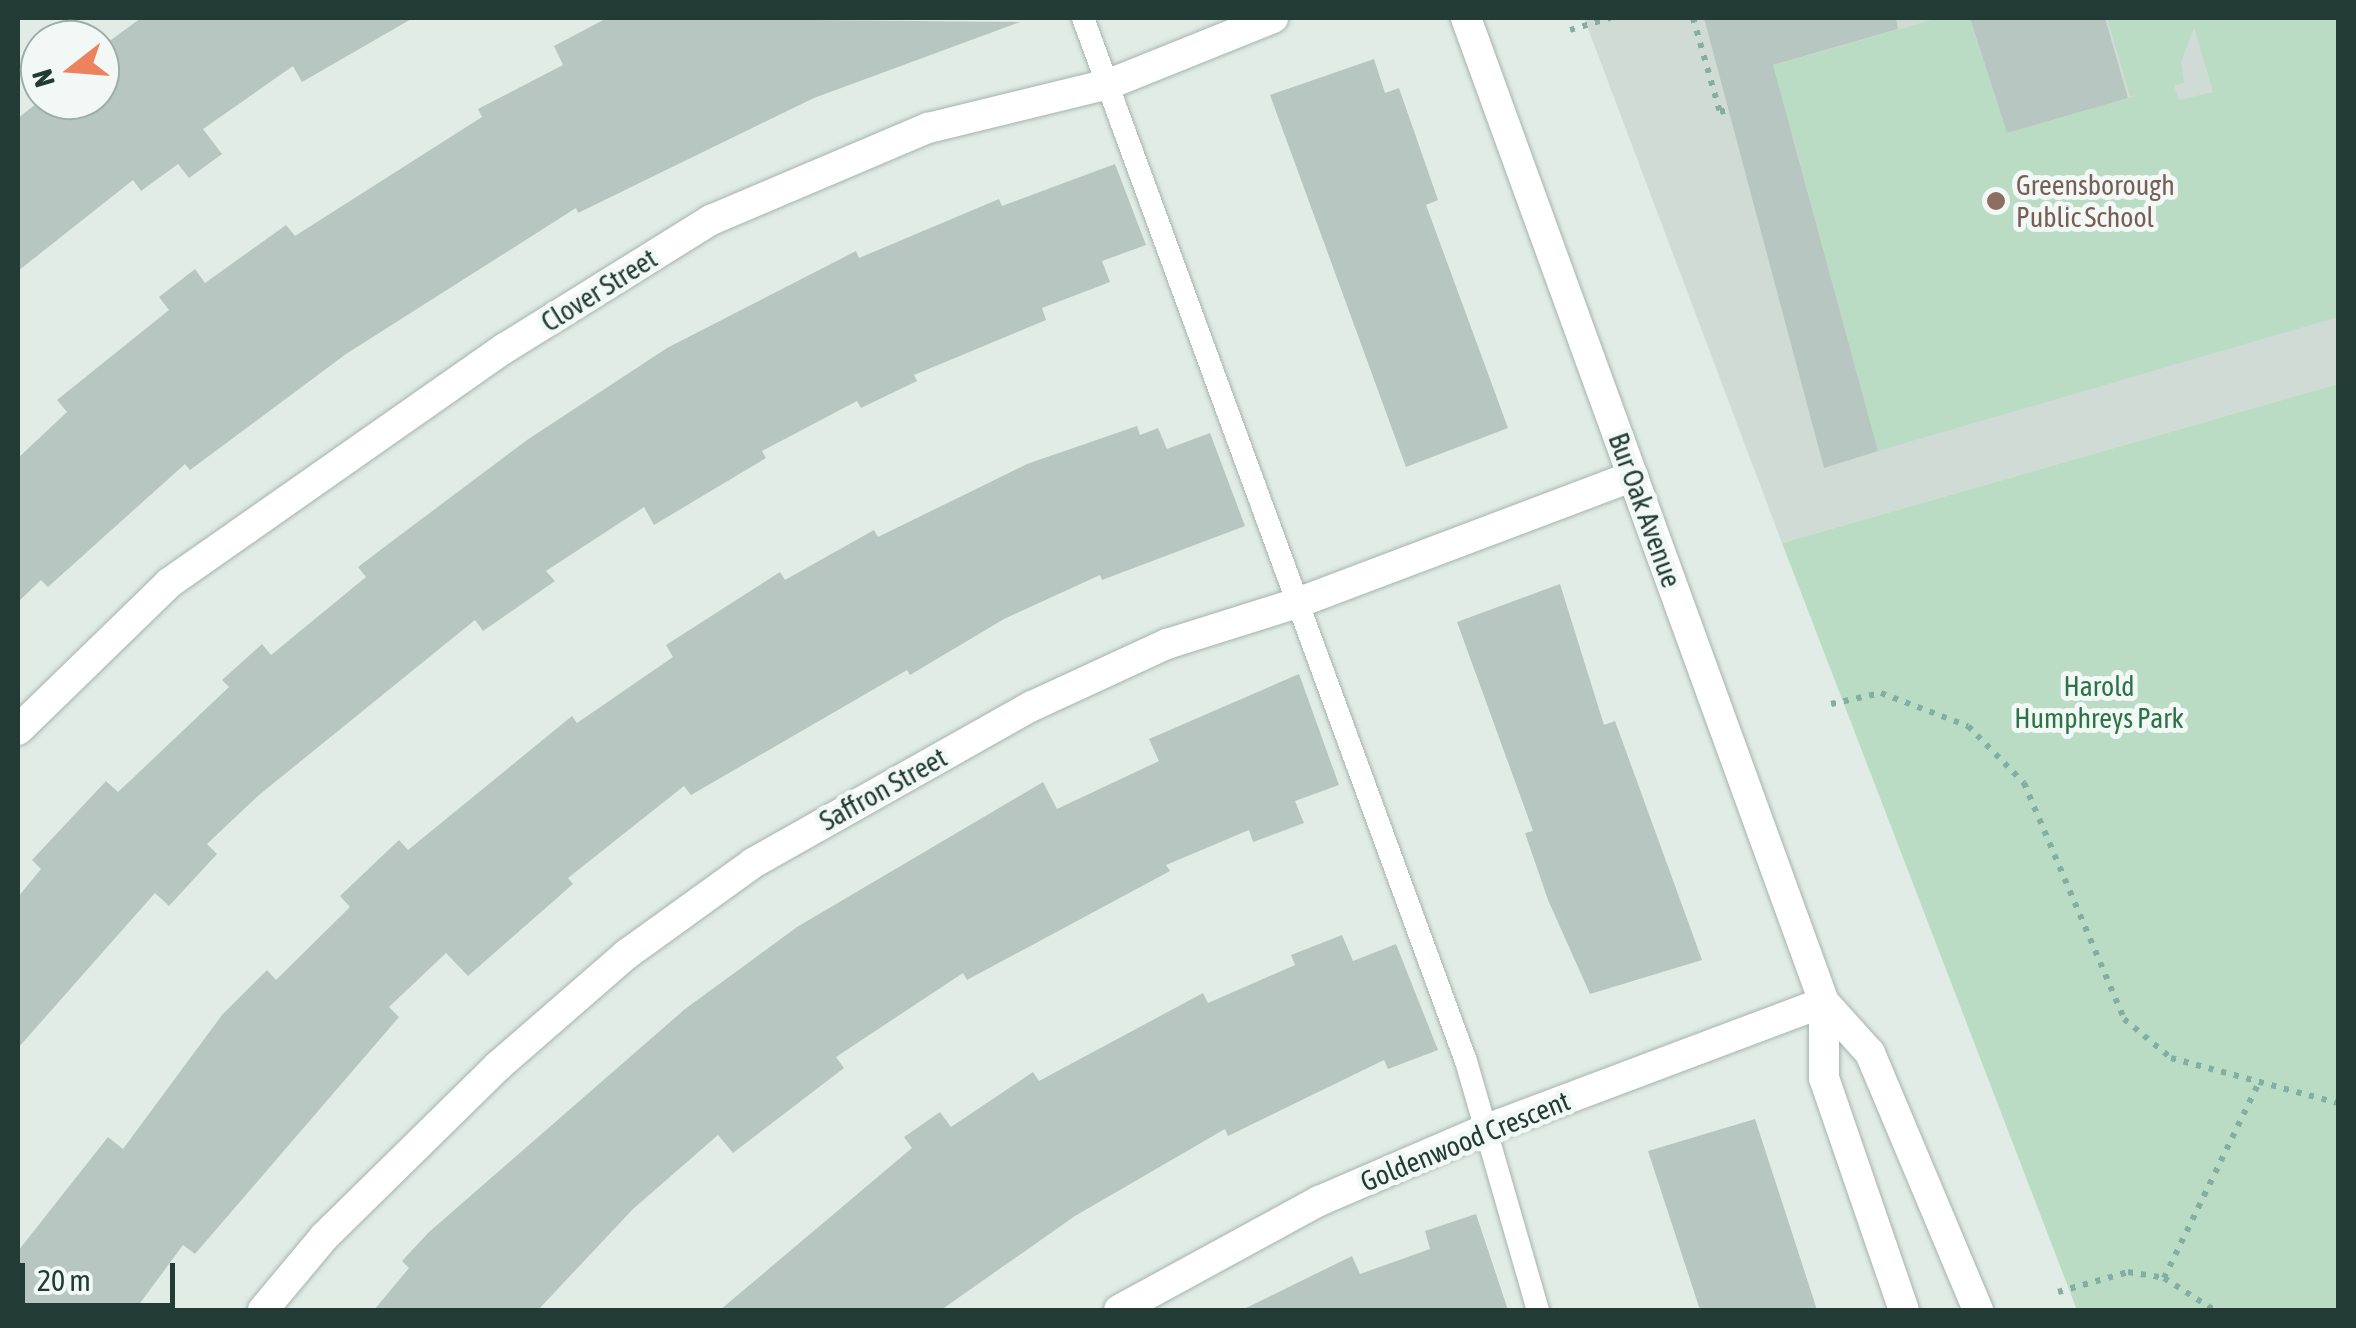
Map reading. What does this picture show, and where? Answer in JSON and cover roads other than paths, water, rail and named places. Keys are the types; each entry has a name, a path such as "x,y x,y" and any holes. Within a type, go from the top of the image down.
{"street":[{"name":"Clover Street","path":"18,730 169,582 506,348 711,220 928,128 1109,84 1272,18"},
{"name":"Bur Oak Avenue","path":"1466,18 1824,1002 1824,1078 1904,1310"},
{"name":"Saffron Street","path":"263,1310 324,1237 498,1066 627,954 753,863 1032,706 1167,644 1300,602 1633,476"},
{"name":"Bur Oak Avenue","path":"1824,1002 1870,1053 1978,1310"},
{"name":"Goldenwood Crescent","path":"1119,1310 1319,1201 1484,1130 1824,1002"}],"lane":[{"path":"1083,18 1466,1061 1538,1310"}],"place":[{"name":"Greensborough Public School","path":"1996,201"}],"park label":[{"name":"Harold Humphreys Park","path":"2099,702"}]}
